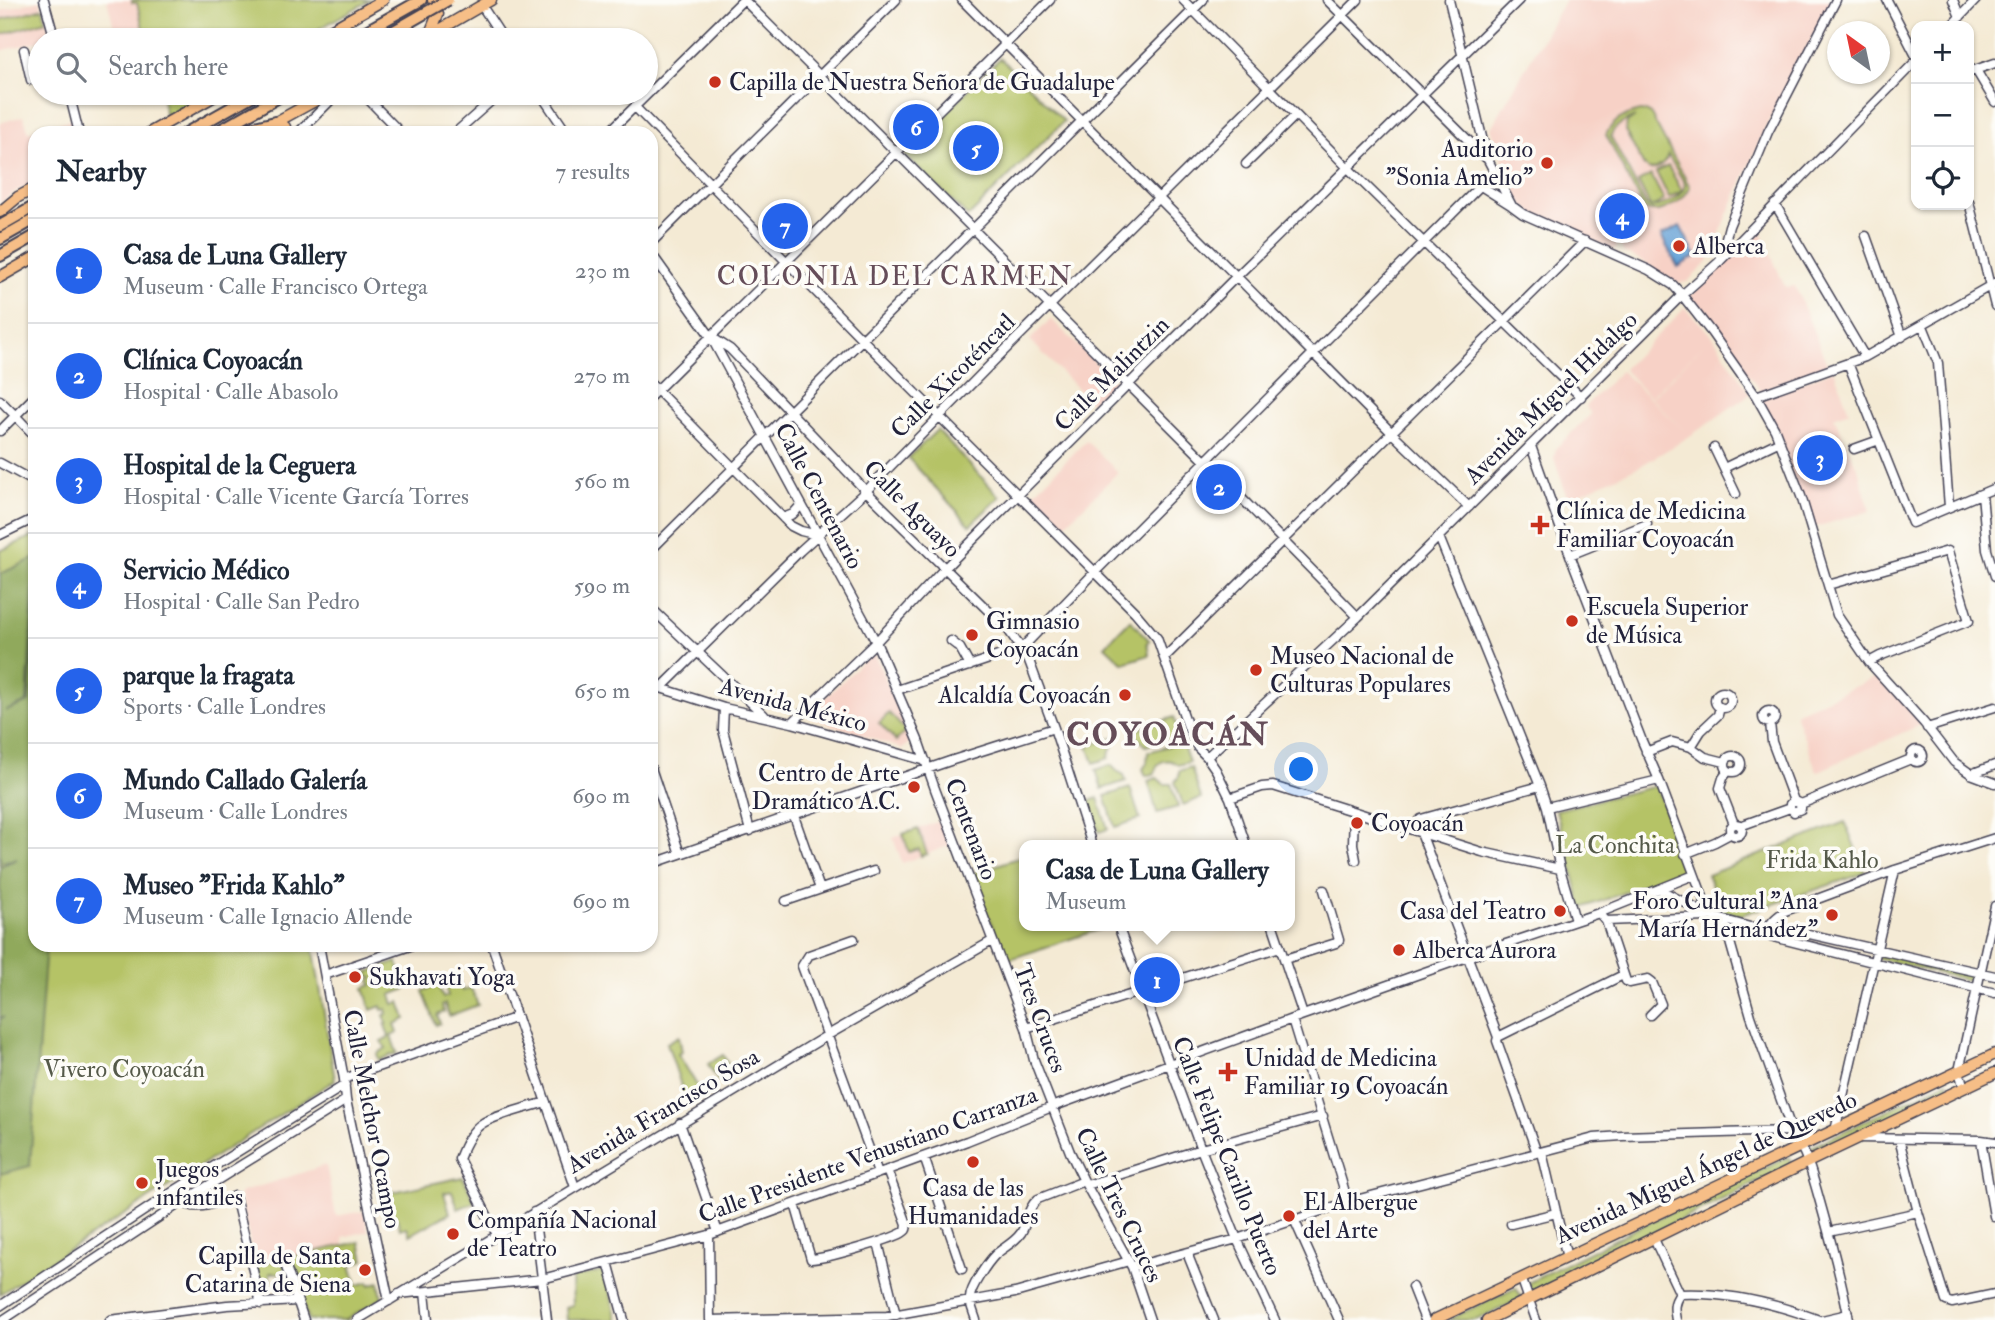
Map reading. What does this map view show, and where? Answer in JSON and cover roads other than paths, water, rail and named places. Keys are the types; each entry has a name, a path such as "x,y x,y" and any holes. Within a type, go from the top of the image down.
{"highway":[{"path":"372,28 421,0"},
{"path":"399,28 448,0"},
{"path":"198,126 236,105"},
{"path":"227,126 265,105"},
{"path":"259,126 275,122"},
{"path":"0,226 28,210"},
{"path":"0,239 28,223"},
{"path":"0,256 28,240"}],"main road":[{"path":"334,28 383,0"},
{"path":"430,28 438,14 433,0"},
{"path":"441,28 484,2"},
{"path":"161,126 199,105"},
{"path":"268,126 307,105"},
{"path":"275,122 284,126"},
{"path":"0,212 28,192"},
{"path":"0,277 28,261"},
{"name":"Avenida Miguel Ángel de Quevedo","path":"1434,1320 1995,1054"},
{"name":"Avenida Miguel Ángel de Quevedo","path":"1488,1320 1995,1073"}],"street":[{"path":"44,0 52,28"},
{"path":"658,84 744,0 1358,617"},
{"path":"658,236 896,0"},
{"path":"962,0 1392,433 1469,506"},
{"path":"658,385 711,337 1050,0"},
{"path":"1182,0 1580,397"},
{"path":"658,543 1203,0"},
{"path":"1327,0 1487,158"},
{"name":"Calle Xicoténcatl","path":"661,688 866,491 1358,0"},
{"path":"1449,0 1487,158 1512,206"},
{"name":"Calle Malintzin","path":"792,723 876,642 944,569 1237,276 1519,0"},
{"path":"1720,261 1728,226 1768,132 1836,0"},
{"path":"1887,0 1911,46"},
{"path":"1953,0 1960,16"},
{"path":"1956,21 1976,0"},
{"path":"484,2 498,28"},
{"path":"24,50 28,67"},
{"path":"1974,70 1995,63"},
{"name":"Avenida Miguel Hidalgo","path":"1207,757 1358,617 1682,295 1720,261 1911,66"},
{"path":"1974,74 1995,102"},
{"path":"72,105 77,126"},
{"path":"305,126 326,105"},
{"path":"374,105 394,126"},
{"path":"464,126 487,105"},
{"path":"548,105 562,126"},
{"path":"615,126 635,107 653,126"},
{"path":"1247,164 1296,115"},
{"path":"658,131 1095,572 1157,638 1190,733 1230,798 1244,840"},
{"path":"897,690 1022,648 1494,172"},
{"path":"1480,186 1523,214 1649,270 1673,285 1682,295 1712,332 1756,396 1780,441 1801,496 1837,615 1869,662 1954,762 1971,774 1995,783"},
{"path":"1775,204 1866,357"},
{"path":"1971,210 1992,284 1995,306"},
{"path":"1866,236 1902,337"},
{"path":"1164,658 1585,242"},
{"name":"Calle Centenario","path":"658,263 711,337 766,436 876,642 919,740 927,765"},
{"path":"1756,396 1866,357 1992,284"},
{"path":"1923,326 1938,363 1949,507"},
{"name":"Calle Aguayo","path":"711,337 730,349 866,491 1009,631 1028,658 1054,729"},
{"path":"1848,363 1912,523 1995,488"},
{"path":"658,395 790,526 818,535"},
{"path":"0,400 28,429"},
{"path":"0,431 28,403"},
{"path":"1854,449 1879,440"},
{"path":"1724,468 1780,441"},
{"path":"1531,446 1570,555 1710,916"},
{"path":"1714,448 1736,494"},
{"path":"0,463 28,477"},
{"path":"1982,494 1987,550 1995,576"},
{"path":"783,518 793,514 801,505"},
{"path":"0,535 28,521"},
{"path":"1570,555 1647,524"},
{"path":"1439,537 1540,786 1547,807 1556,871 1572,921"},
{"path":"1828,585 1948,551 1969,621 1869,662"},
{"path":"658,615 766,717"},
{"path":"951,641 960,648 970,666"},
{"name":"Avenida México","path":"658,687 724,708 792,723 927,765"},
{"path":"1691,747 1701,731 1718,715 1720,707"},
{"path":"1927,728 1995,707"},
{"path":"724,708 723,730 750,831"},
{"path":"1770,723 1772,743 1795,804"},
{"path":"658,862 794,816 927,765 953,760 1054,729 1090,840"},
{"path":"1646,751 1672,742 1691,747 1704,757 1725,762"},
{"path":"1733,756 1740,760 1738,770 1733,773 1728,771 1725,762 1728,758 1733,756"},
{"path":"1685,854 1730,834 1730,828 1737,825 1911,759"},
{"name":"Centenario","path":"927,765 992,941"},
{"path":"1971,774 1995,765"},
{"path":"1728,771 1720,788 1737,825"},
{"path":"1547,807 1659,780"},
{"path":"1230,798 1273,786 1482,852 1557,868"},
{"path":"1410,829 1421,818 1540,786"},
{"path":"658,789 680,854"},
{"path":"1354,813 1353,844 1356,860"},
{"path":"794,816 820,889"},
{"path":"1421,833 1539,1152 1567,1258"},
{"path":"1766,935 1774,918 1785,911 1895,870 1995,838"},
{"path":"1835,1131 1895,870"},
{"path":"786,901 874,871"},
{"name":"Calle Presidente Venustiano Carranza","path":"399,1294 542,1279 714,1234 1292,1019 1661,890 1694,876"},
{"path":"1284,959 1339,940 1324,890"},
{"path":"1661,890 1710,916 1750,927 1766,935 1995,992"},
{"path":"1964,1088 1959,1071 1995,906"},
{"path":"1599,912 1606,921 1623,975 1629,983 1648,979 1652,982 1661,1004 1650,1015"},
{"path":"1606,921 1710,916"},
{"path":"1680,1294 1728,1295 1784,1307 1821,1320 1849,1317 1829,1232 1808,1162 1792,1131 1751,1016 1724,922"},
{"path":"1750,927 1769,925 1995,976"},
{"name":"Calle Felipe Carillo Puerto","path":"1120,931 1201,1149 1237,1239 1275,1320"},
{"path":"1275,931 1303,1015"},
{"path":"796,1204 811,1259 878,1242 902,1233 907,1227 802,966 809,955 854,939"},
{"name":"Tres Cruces","path":"992,941 1026,1028 1034,1060 1052,1107"},
{"name":"Avenida Francisco Sosa","path":"357,1320 680,1123 992,941"},
{"path":"1026,1028 1280,947"},
{"name":"Calle Melchor Ocampo","path":"320,952 346,1100 389,1301"},
{"path":"325,975 392,952"},
{"path":"494,952 575,1188"},
{"path":"1498,1037 1623,975"},
{"path":"0,1306 344,1082 517,1017"},
{"path":"1292,1019 1348,1202"},
{"path":"3,1320 182,1202 346,1100"},
{"path":"497,1235 459,1159 469,1137 484,1121 546,1102"},
{"name":"Calle Tres Cruces","path":"1052,1107 1085,1183 1131,1264 1150,1320"},
{"path":"976,1320 970,1296 972,1289 995,1255 1016,1240 1033,1203 1038,1199 1201,1149 1322,1116"},
{"path":"680,1123 714,1234 710,1320 890,1317 1032,1289 1189,1252 1348,1202 1594,1138 1792,1131"},
{"path":"1859,1138 1995,1142"},
{"path":"1899,1139 1946,1301 1952,1303 1995,1294"},
{"path":"1981,1140 1994,1216"},
{"path":"924,1157 962,1269"},
{"path":"174,1191 182,1202 190,1207 201,1207 235,1196 261,1304"},
{"path":"534,1212 547,1320"},
{"path":"1829,1232 1918,1212"},
{"path":"1511,1224 1556,1213"},
{"path":"1294,1219 1339,1320"},
{"path":"1654,1239 1680,1294"},
{"path":"878,1242 890,1317"},
{"path":"1189,1252 1214,1320"},
{"path":"284,1261 304,1320"},
{"path":"608,1262 624,1320"},
{"path":"1522,1280 1536,1320"},
{"path":"1412,1287 1424,1320"},
{"path":"425,1292 428,1320"},
{"path":"1676,1320 1675,1300 1680,1294"},
{"path":"110,1320 228,1305 297,1301"}],"water":[{"name":"Alberca","path":"1680,226 1696,256 1678,267 1661,236"}],"place":[{"name":"Capilla de Nuestra Señora de Guadalupe","path":"715,82"},
{"name":"Mundo Callado Galería","path":"916,127"},
{"name":"parque la fragata","path":"976,148"},
{"name":"Auditorio \"Sonia Amelio\"","path":"1547,163"},
{"name":"Servicio Médico","path":"1622,216"},
{"name":"Museo \"Frida Kahlo\"","path":"785,226"},
{"name":"Alberca","path":"1679,246"},
{"name":"Hospital de la Ceguera","path":"1820,458"},
{"name":"Clínica Coyoacán","path":"1219,487"},
{"name":"Clínica de Medicina Familiar Coyoacán","path":"1540,525"},
{"name":"Escuela Superior de Música","path":"1572,621"},
{"name":"Gimnasio Coyoacán","path":"972,635"},
{"name":"Museo Nacional de Culturas Populares","path":"1256,670"},
{"name":"Alcaldía Coyoacán","path":"1125,695"},
{"name":"Centro de Arte Dramático A.C.","path":"914,787"},
{"name":"Coyoacán","path":"1357,823"},
{"name":"Casa del Teatro","path":"1560,911"},
{"name":"Foro Cultural \"Ana María Hernández\"","path":"1832,915"},
{"name":"Alberca Aurora","path":"1399,950"},
{"name":"Sukhavati Yoga","path":"355,977"},
{"name":"Casa de Luna Gallery","path":"1157,980"},
{"name":"Unidad de Medicina Familiar 19 Coyoacán","path":"1228,1072"},
{"name":"Casa de las Humanidades","path":"973,1162"},
{"name":"Juegos infantiles","path":"142,1183"},
{"name":"El Albergue del Arte","path":"1289,1216"},
{"name":"Compañía Nacional de Teatro","path":"453,1234"},
{"name":"Capilla de Santa Catarina de Siena","path":"365,1270"}],"district":[{"name":"COLONIA DEL CARMEN","path":"895,277"},
{"name":"COYOACÁN","path":"1168,735"}],"park label":[{"name":"La Conchita","path":"1615,845"},
{"name":"Frida Kahlo","path":"1822,860"},
{"name":"Vivero Coyoacán","path":"124,1069"}]}
